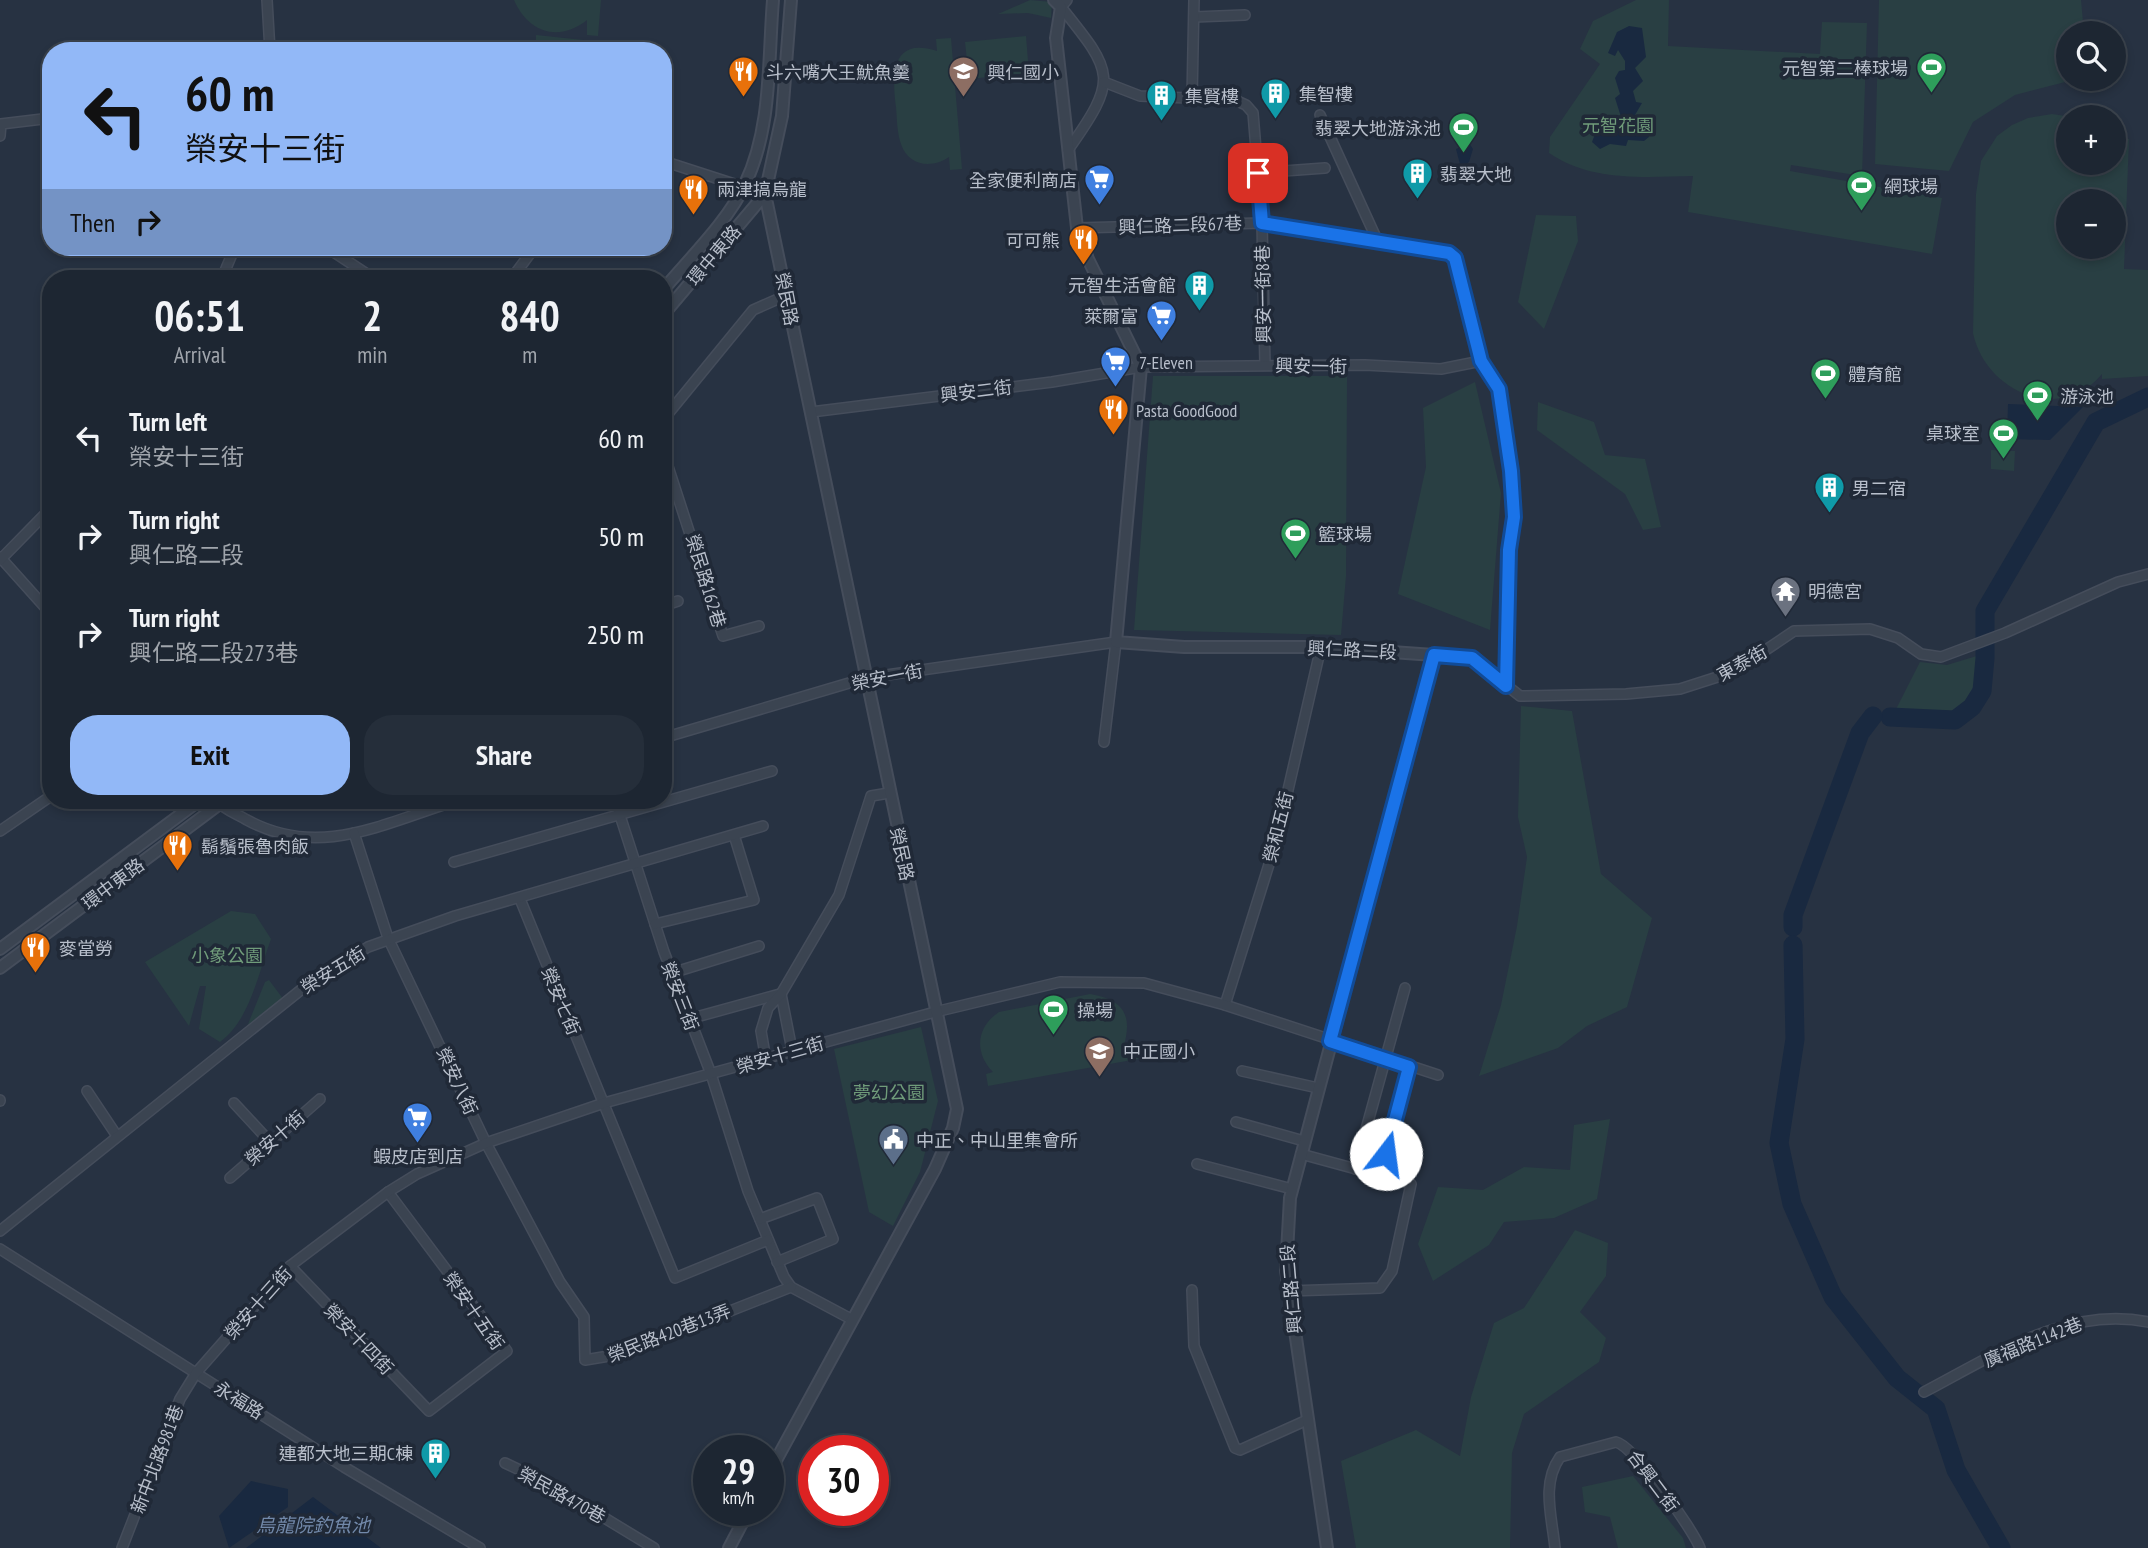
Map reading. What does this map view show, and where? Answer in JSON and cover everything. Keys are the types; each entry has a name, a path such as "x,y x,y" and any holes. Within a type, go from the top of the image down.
{"street":[{"path":"267,0 269,42"},
{"path":"745,185 758,150 764,120 773,0"},
{"name":"榮民路","path":"784,1445 935,1169 953,1128 956,1096 935,1012 765,194 782,116 791,0"},
{"path":"1104,82 1140,96 1192,98 1194,0"},
{"path":"1060,2 1101,59 1104,82 1093,115 1068,150"},
{"path":"1060,2 1056,38 1077,228 1088,258 1141,367 1104,743"},
{"path":"1194,18 1245,15"},
{"name":"興安一街8巷","path":"1192,98 1235,100 1250,109 1262,223 1265,365"},
{"path":"1320,115 1378,242"},
{"path":"0,136 1,124 42,119"},
{"path":"672,164 745,185 765,194"},
{"path":"1258,173 1325,168"},
{"name":"環中東路","path":"672,278 745,185"},
{"name":"環中東路","path":"672,304 765,194"},
{"name":"興仁路二段67巷","path":"1077,228 1262,223 1449,253 1459,265 1481,361"},
{"path":"340,256 361,270"},
{"path":"672,409 753,310 787,295"},
{"path":"1481,361 1499,389 1511,471 1514,517 1509,550 1506,686"},
{"name":"興安一街","path":"1141,367 1265,365 1441,369 1481,361"},
{"name":"興安二街","path":"811,412 1052,382 1141,367"},
{"name":"榮民路162巷","path":"672,479 723,636 759,626"},
{"path":"42,517 1,558 42,604"},
{"name":"東泰街","path":"1506,686 1520,696 1542,697 1680,688 1733,672 1794,631 1870,629 1898,638 1921,654 1941,657 2005,633 2118,582 2148,574"},
{"path":"672,603 678,601"},
{"name":"興仁路二段","path":"1116,642 1184,647 1321,647 1434,655 1304,1141 1292,1189 1286,1235 1289,1291 1327,1548"},
{"name":"榮安一街","path":"672,735 866,678 1116,642"},
{"name":"榮和五街","path":"1225,1005 1276,842 1321,647"},
{"path":"1434,655 1472,658 1506,686"},
{"path":"672,798 772,771"},
{"path":"766,1060 761,1031 768,1008 781,993 839,895 871,796 889,793"},
{"path":"0,831 42,802"},
{"name":"環中東路","path":"0,949 188,809"},
{"name":"環中東路","path":"0,968 209,809"},
{"path":"233,809 272,833 302,839 354,833 417,809"},
{"name":"榮安三街","path":"619,809 655,924 711,1074 748,1191 777,1262 791,1287"},
{"path":"454,862 631,809"},
{"name":"榮安五街","path":"0,1231 307,985 388,937 764,826"},
{"name":"榮安八街","path":"354,833 388,937 486,1143 560,1282 584,1317"},
{"path":"655,924 754,900 734,835"},
{"name":"榮安七街","path":"520,899 675,1278 768,1240"},
{"path":"672,973 759,946"},
{"name":"榮安十三街","path":"196,1373 290,1266 388,1192 417,1174 486,1143 604,1103 1034,986 1072,982 1144,983 1225,1005 1438,1076"},
{"path":"1355,1169 1405,988"},
{"path":"689,1019 781,993"},
{"path":"781,993 792,1051"},
{"path":"1380,1176 1409,1067"},
{"path":"1242,1071 1318,1088"},
{"path":"87,1091 117,1136"},
{"name":"榮安十街","path":"230,1178 320,1099"},
{"path":"234,1103 271,1143"},
{"path":"1236,1122 1304,1141"},
{"path":"1289,1291 1380,1288 1392,1271 1411,1184 1301,1154"},
{"path":"1197,1164 1292,1189"},
{"name":"榮安十五街","path":"388,1192 507,1351 429,1411"},
{"path":"760,1219 817,1198 833,1239 777,1262"},
{"name":"永福路","path":"0,1249 480,1548"},
{"name":"榮安十四街","path":"290,1266 429,1411"},
{"path":"791,1287 851,1319"},
{"name":"榮民路420巷13弄","path":"584,1317 585,1360 596,1360 791,1287"},
{"path":"1192,1290 1194,1346 1235,1448 1240,1450 1307,1420"},
{"name":"廣福路1142巷","path":"1924,1392 2015,1345 2054,1329 2092,1318 2126,1317 2148,1322"},
{"name":"新中北路981巷","path":"122,1548 180,1399 196,1373"},
{"name":"合興二街","path":"1555,1548 1548,1482 1551,1469 1560,1457 1616,1442 1625,1444 1637,1457 1700,1548"},
{"name":"榮民路470巷","path":"505,1463 547,1483 654,1548"},
{"path":"729,1548 741,1526"}],"green space":[{"path":"514,0 601,0 598,36 587,35 587,20 565,31 545,31 527,20"},
{"path":"1030,0 1052,2 1051,18 1028,13 998,14"},
{"name":"元智花園","path":"1636,0 1669,0 1668,46 1820,54 1822,22 1867,23 1862,176 1791,165 1790,171 1942,198 1932,254 1688,212 1693,176 1618,176 1582,169 1549,153 1550,137 1600,64 1580,49 1593,21"},
{"path":"1879,0 2081,0 2083,21 2056,21 2056,84 2015,95 1973,122 1949,171 1875,164"},
{"path":"536,35 598,42 536,42"},
{"path":"1026,36 1029,73 969,79 965,42"},
{"path":"951,38 962,169 950,170 949,157 928,164 915,161 904,151 898,131 894,83 898,61 903,54 911,49 922,48 937,51 936,39"},
{"path":"2056,115 2056,175 2126,175 2126,139 2129,139 2126,217 2126,189 2056,189 2056,259 2124,259 2124,269 2148,270 2148,376 2102,379 2102,374 2085,389 2066,397 2046,399 2026,394 2008,385 1992,371 1980,354 1973,333 1976,194 1981,161 1997,136 2028,118"},
{"path":"1536,215 1576,216 1578,241 1544,329 1518,302"},
{"path":"1153,376 1347,376 1346,576 1341,635 1134,630"},
{"path":"1475,382 1501,493 1490,630 1398,594 1426,467 1423,408"},
{"path":"1538,402 1594,422 1605,455 1645,459 1661,527 1643,530 1625,494 1537,430"},
{"name":"桌球室","path":"1991,450 2015,451 2014,471 1991,469"},
{"path":"1980,655 1968,710 1924,721 1891,719 1920,662 1947,665"},
{"path":"1521,706 1572,711 1601,874 1652,918 1627,1007 1587,1026 1558,1048 1479,1076 1501,1005 1527,857 1518,817"},
{"name":"小象公園","path":"231,911 255,914 271,939 246,1009 239,1022 220,1042 199,1029 206,986 200,986 189,1026 145,962"},
{"path":"269,980 284,1000 244,1034 265,982"},
{"name":"操場","path":"1090,994 1111,1000 1123,1011 1127,1027 1123,1049 1174,1041 1176,1052 988,1086 986,1074 993,1072 983,1057 980,1040 991,1018 999,1012"},
{"name":"夢幻公園","path":"921,1027 938,1101 920,1172 893,1226 869,1212 834,1049"},
{"path":"1610,1119 1597,1199 1554,1218 1504,1222 1489,1245 1433,1281 1418,1244 1438,1187 1483,1190 1524,1167 1570,1170 1574,1125"},
{"path":"1575,1230 1608,1243 1606,1276 1580,1312 1606,1338 1599,1362 1524,1414 1512,1453 1510,1548 1356,1548 1341,1461 1416,1430 1460,1456 1471,1397 1494,1323 1524,1308"},
{"path":"1633,1476 1683,1538 1686,1548 1618,1548 1610,1517 1585,1512 1582,1487"}],"water":[{"path":"1629,26 1642,28 1646,57 1635,68 1643,81 1633,91 1636,102 1642,103 1635,115 1645,125 1649,137 1644,141 1628,140 1626,146 1610,144 1600,149 1592,142 1597,129 1607,129 1622,120 1615,98 1620,94 1615,78 1619,71 1625,70 1625,61 1618,50 1615,56 1608,53 1617,32"},
{"name":"翡翠大地游泳池","path":"1469,143 1473,149 1469,162 1461,168 1456,149"},
{"name":"游泳池","path":"2008,404 2083,407 2050,440 2007,439"},
{"path":"251,1481 288,1489 288,1507 229,1548 219,1516"},
{"name":"烏龍院釣魚池","path":"313,1497 381,1548 246,1548"}],"waterway":[{"path":"1890,717 1955,720 1972,707 1982,691 1985,611 2096,422 2148,397"},
{"path":"1793,927 1793,915 1860,733 1873,716"},
{"path":"1793,945 1795,1039 1779,1143 1792,1204 1833,1297 1897,1378 1936,1409 1956,1470 2001,1548"}],"place":[{"name":"元智第二棒球場","path":"1931,95"},
{"name":"斗六嘴大王魷魚羹","path":"743,99"},
{"name":"興仁國小","path":"964,99"},
{"name":"集智樓","path":"1276,121"},
{"name":"集賢樓","path":"1162,123"},
{"name":"翡翠大地游泳池","path":"1464,155"},
{"name":"翡翠大地","path":"1417,201"},
{"name":"全家便利商店","path":"1100,207"},
{"name":"網球場","path":"1861,213"},
{"name":"兩津搞烏龍","path":"694,216"},
{"name":"可可熊","path":"1083,267"},
{"name":"元智生活會館","path":"1199,312"},
{"name":"萊爾富","path":"1161,343"},
{"name":"7-Eleven","path":"1116,389"},
{"name":"體育館","path":"1825,401"},
{"name":"游泳池","path":"2037,423"},
{"name":"Pasta GoodGood","path":"1113,437"},
{"name":"桌球室","path":"2003,460"},
{"name":"男二宿","path":"1829,515"},
{"name":"籃球場","path":"1295,561"},
{"name":"明德宮","path":"1785,618"},
{"name":"鬍鬚張魯肉飯","path":"178,873"},
{"name":"麥當勞","path":"36,975"},
{"name":"操場","path":"1054,1037"},
{"name":"中正國小","path":"1100,1078"},
{"name":"蝦皮店到店","path":"418,1145"},
{"name":"中正、中山里集會所","path":"893,1167"},
{"name":"連都大地三期C棟","path":"436,1480"}],"route":[{"path":"1258,173 1262,223 1449,253 1455,258 1459,265 1481,361 1499,389 1511,471 1514,517 1509,550 1506,686 1472,658 1434,655 1330,1041 1409,1067 1386,1154"}]}
